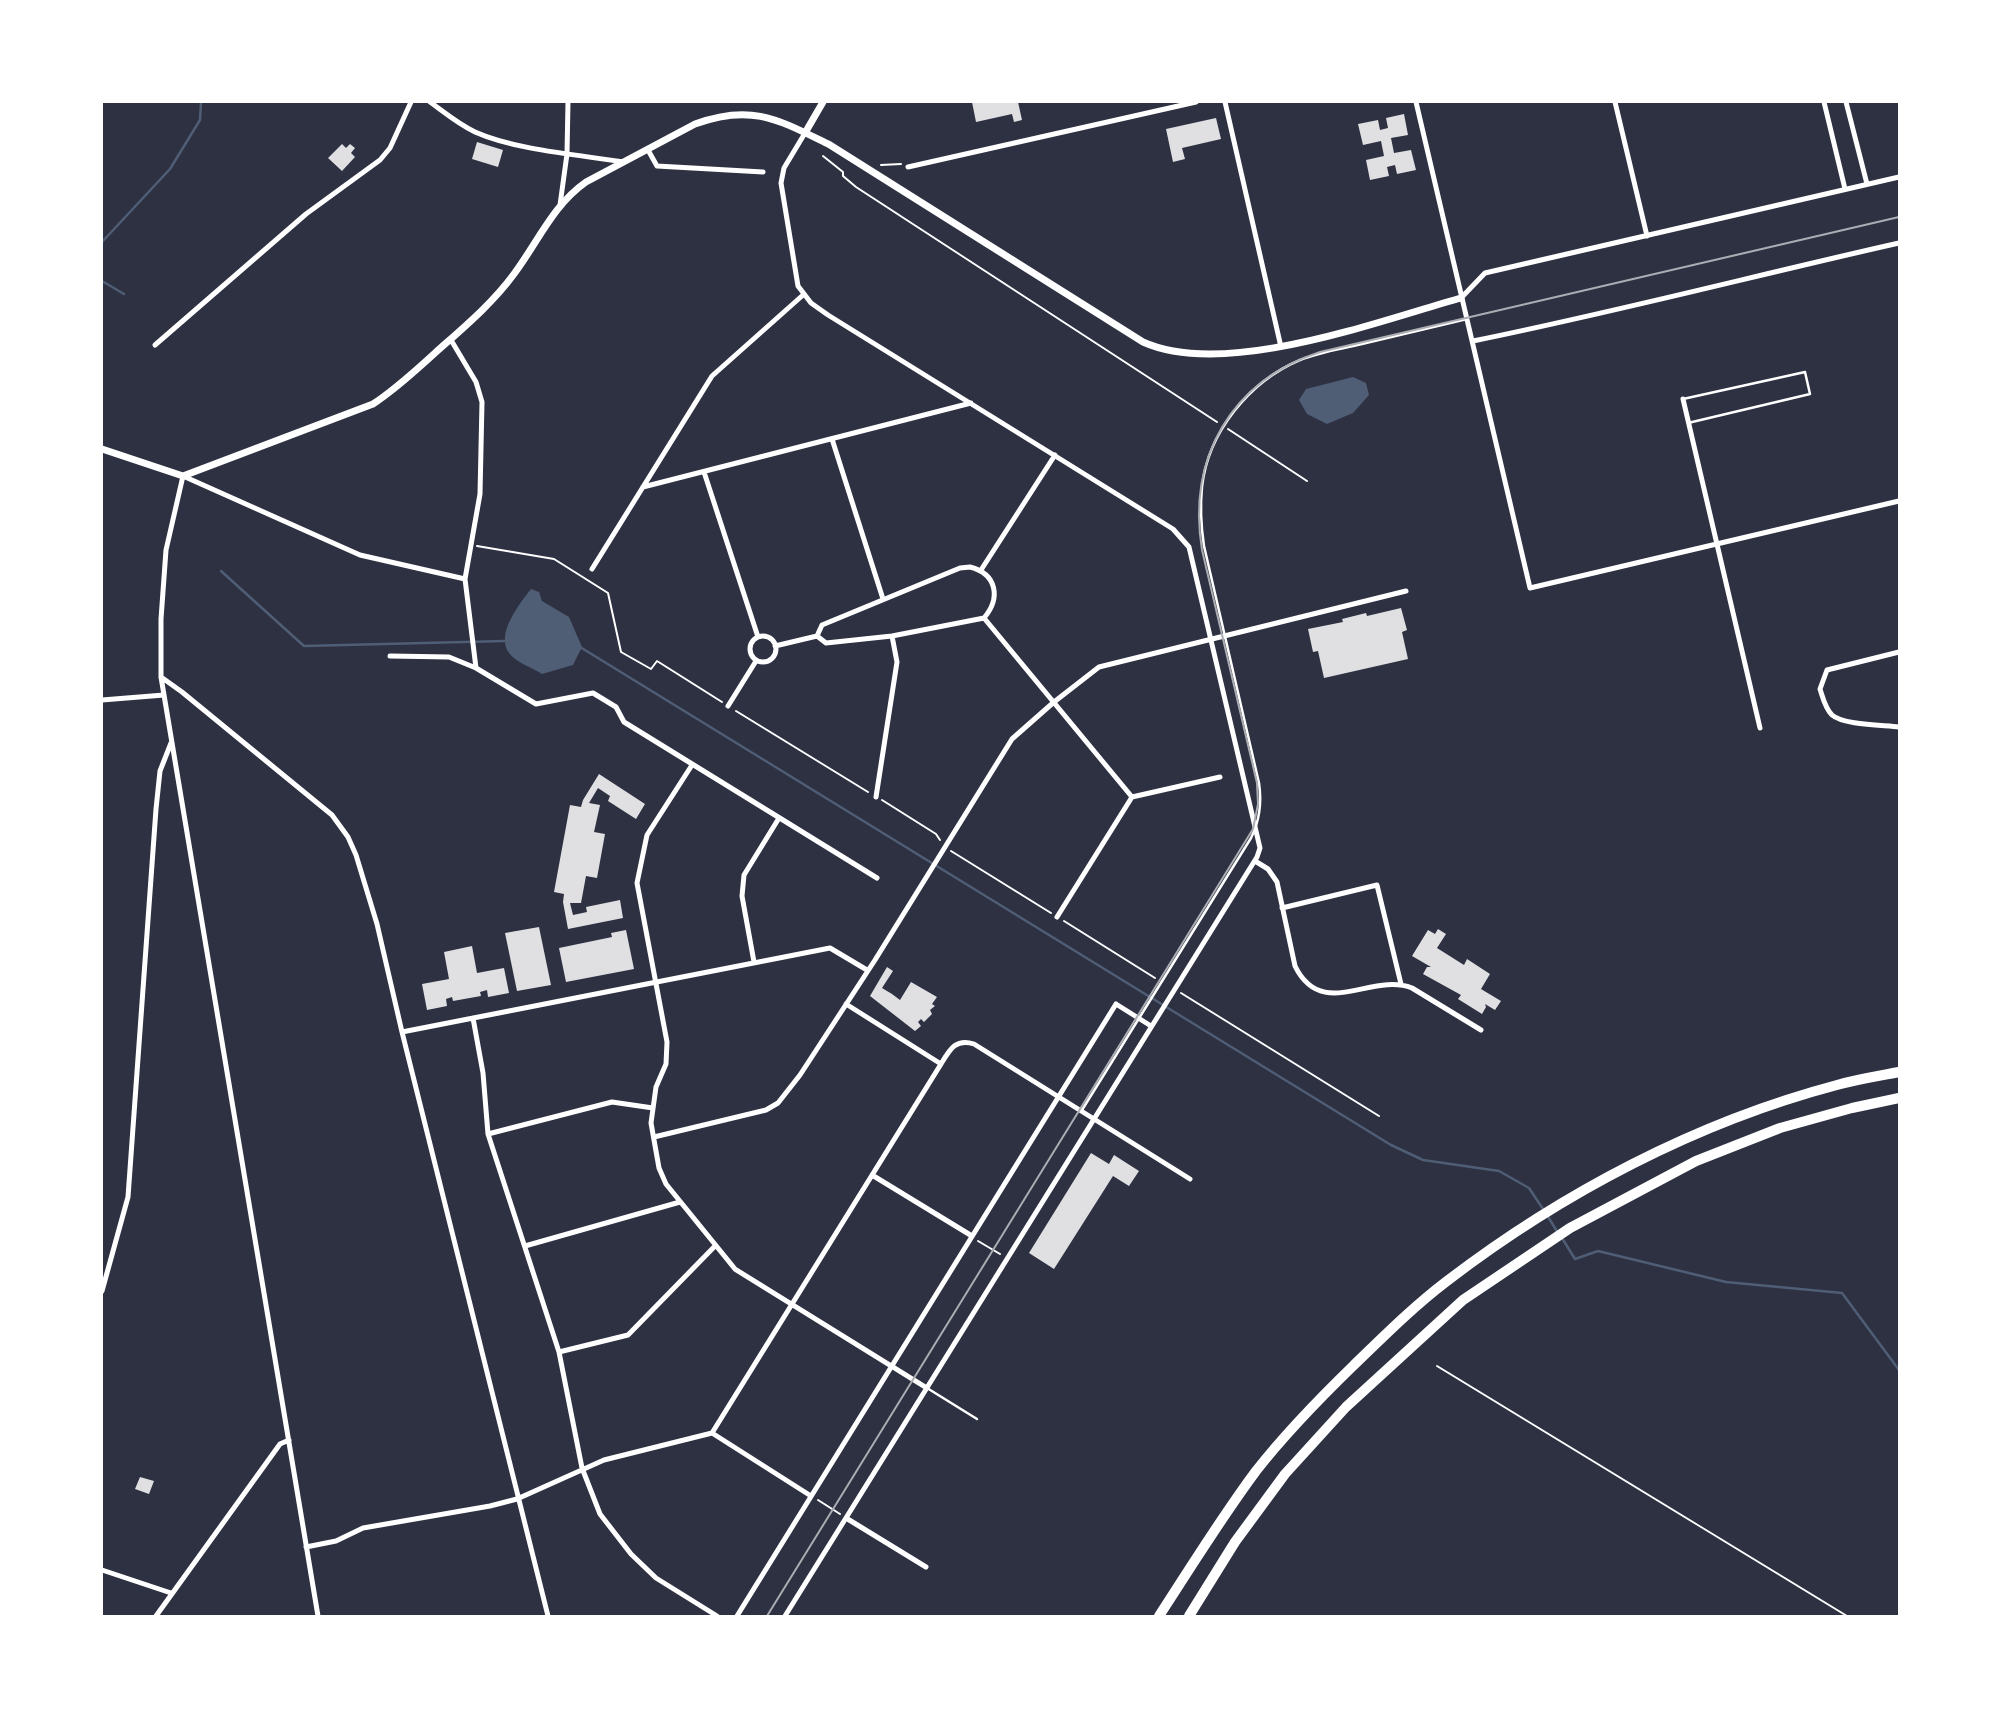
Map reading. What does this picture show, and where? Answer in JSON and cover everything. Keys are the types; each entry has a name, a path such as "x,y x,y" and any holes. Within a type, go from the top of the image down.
{"highway":[{"path":"1160,1616 1213,1531 1258,1470 1315,1403 1386,1334 1447,1281 1555,1208 1687,1138 1768,1106 1838,1084 1899,1072"},
{"path":"1189,1616 1236,1542 1285,1474 1346,1407 1463,1300 1570,1228 1696,1161 1780,1128 1899,1098"}],"street":[{"path":"155,345 306,214 380,160 390,148 411,102"},
{"path":"430,102 477,132 507,142 625,162"},
{"path":"560,205 567,154 568,102"},
{"path":"785,1616 1255,861 1260,848 1193,557 1182,537 822,310 803,295 795,276 781,183 786,164 823,102"},
{"path":"908,167 1196,102"},
{"path":"1225,102 1281,346"},
{"path":"1416,102 1530,588 1899,501"},
{"path":"1615,102 1647,236"},
{"path":"1824,102 1845,189"},
{"path":"1846,102 1867,184"},
{"path":"183,476 365,408 392,391 488,305 510,279 571,193 586,182 695,124 714,117 755,114 783,122 830,145 1155,347 1169,351 1208,353 1281,346 1366,327 1461,298 1485,273 1899,177"},
{"path":"648,150 657,166 763,172"},
{"path":"1473,341 1590,317 1658,298 1899,243"},
{"path":"592,569 712,376 803,295"},
{"path":"451,340 476,382 482,402 480,494 465,579 476,668"},
{"path":"1683,399 1760,728"},
{"path":"643,487 971,403"},
{"path":"832,439 883,600"},
{"path":"102,449 183,476 360,555 465,579"},
{"path":"981,570 1055,455"},
{"path":"704,472 758,637"},
{"path":"183,476 166,550 160,619 163,695 318,1616"},
{"path":"960,568 981,570 990,580 995,600 984,618 892,636 826,643 817,636 822,625 960,568"},
{"path":"654,1137 766,1110 778,1103 800,1075 846,1004 1012,739 1099,667 1406,591"},
{"path":"984,618 1132,797"},
{"path":"775,646 817,636"},
{"path":"876,797 897,662 892,636"},
{"path":"758,637 770,638 775,646 775,654 764,662 756,660 750,649 752,641 758,637"},
{"path":"1899,652 1827,670 1820,689 1825,706 1833,717 1899,727"},
{"path":"390,656 449,657 476,668 536,704 593,692 616,707 624,722 877,878"},
{"path":"728,706 756,660"},
{"path":"161,677 332,815 348,837 356,855 377,924 548,1616"},
{"path":"102,700 163,695"},
{"path":"102,1291 128,1197 156,809 160,771 172,740"},
{"path":"692,765 647,835 637,883 668,1053 656,1087 650,1123 662,1177 735,1269 927,1388"},
{"path":"1057,917 1132,797 1220,777"},
{"path":"754,962 741,896 744,875 779,818"},
{"path":"1255,861 1275,877 1295,966 1302,978 1313,987 1327,993 1342,994 1401,984 1480,1030"},
{"path":"1282,908 1377,886 1401,984"},
{"path":"905,895 912,900"},
{"path":"402,1032 830,948 867,970"},
{"path":"846,1004 941,1064"},
{"path":"737,1616 1116,1004 1151,1026"},
{"path":"472,1018 483,1073 488,1134 559,1352 582,1468 600,1514 631,1554 656,1577 717,1616"},
{"path":"306,1547 336,1541 363,1528 517,1499 604,1460 712,1433 950,1049 957,1043 965,1041 974,1044 1190,1179"},
{"path":"488,1134 612,1102 653,1108"},
{"path":"872,1175 972,1237"},
{"path":"525,1246 680,1202"},
{"path":"559,1352 628,1335 715,1246"},
{"path":"712,1433 811,1496"},
{"path":"156,1616 280,1444 289,1440"},
{"path":"846,1518 926,1567"},
{"path":"102,1570 171,1593"}],"lane":[{"path":"1082,1110 1256,826 1260,808 1260,791 1204,546 1200,518 1202,485 1207,465 1224,427 1236,408 1252,392 1270,377 1301,360 1467,319"},
{"path":"1683,399 1805,372 1810,394 1688,423"},
{"path":"927,1388 977,1419"}],"path":[{"path":"823,156 844,172 843,176 856,187 1307,481"},
{"path":"881,165 899,164 908,167"},
{"path":"471,545 554,559 608,593 621,652 651,669 657,661 936,834 945,847 1162,982"},
{"path":"1174,989 1379,1116"},
{"path":"972,1237 1007,1258"},
{"path":"1437,1366 1847,1616"},
{"path":"811,1496 846,1518"}],"water":[{"path":"1353,377 1366,383 1369,395 1353,413 1327,424 1307,414 1299,400 1306,389"},
{"path":"531,589 539,592 542,601 569,617 582,647 573,665 542,674 509,653 505,645 507,628"}],"building":[{"path":"972,102 1018,102 1022,120 1014,122 1012,114 976,122"},
{"path":"1404,114 1408,135 1391,138 1394,153 1411,150 1416,170 1397,174 1395,165 1387,167 1389,176 1370,180 1366,160 1384,156 1381,141 1363,145 1358,124 1378,120 1380,130 1388,128 1386,118"},
{"path":"1216,118 1221,139 1182,148 1185,159 1173,162 1166,129"},
{"path":"477,142 503,150 498,167 472,159"},
{"path":"342,144 346,148 350,144 355,148 351,153 355,157 342,171 328,158"},
{"path":"1401,608 1407,630 1402,632 1408,659 1324,678 1318,651 1313,652 1308,629 1343,622 1342,619 1366,613 1367,616"},
{"path":"599,774 645,804 636,819 608,801 610,796 598,788 589,803 600,805 594,832 605,834 597,878 586,876 581,903 570,903 573,915 587,912 586,907 620,900 623,918 568,929 564,894 554,892 570,805 581,807"},
{"path":"539,927 551,985 517,991 505,933"},
{"path":"1438,929 1446,934 1437,948 1464,965 1467,959 1490,974 1481,989 1501,1001 1495,1010 1485,1004 1482,1014 1458,999 1461,995 1423,974 1427,967 1431,967 1412,956 1428,930 1435,934"},
{"path":"626,930 634,969 566,982 559,948 612,937 611,933"},
{"path":"472,946 477,973 504,968 509,993 488,997 487,990 480,992 481,996 453,1001 452,997 446,999 447,1006 427,1010 422,984 449,979 444,952"},
{"path":"887,967 893,971 882,988 900,1000 911,982 937,997 932,1004 935,1006 930,1010 932,1014 924,1022 921,1019 918,1022 921,1026 915,1031 870,996"},
{"path":"1091,1153 1109,1164 1114,1155 1139,1171 1129,1186 1113,1176 1054,1269 1029,1253"},
{"path":"140,1477 154,1481 149,1494 135,1489"}],"waterway":[{"path":"102,242 170,169 200,120 201,102"},
{"path":"102,281 124,294"},
{"path":"221,571 304,646 504,641"},
{"path":"580,647 1391,1145 1423,1160 1499,1171 1529,1188 1543,1209"},
{"path":"1547,1215 1558,1233"},
{"path":"1562,1238 1575,1259 1598,1251 1726,1282 1842,1293 1899,1370"}],"tram line":[{"path":"767,1616 1253,829 1258,804 1257,783 1202,550 1199,516 1202,484 1209,455 1222,427 1240,403 1262,382 1289,365 1320,352 1899,217"}]}
